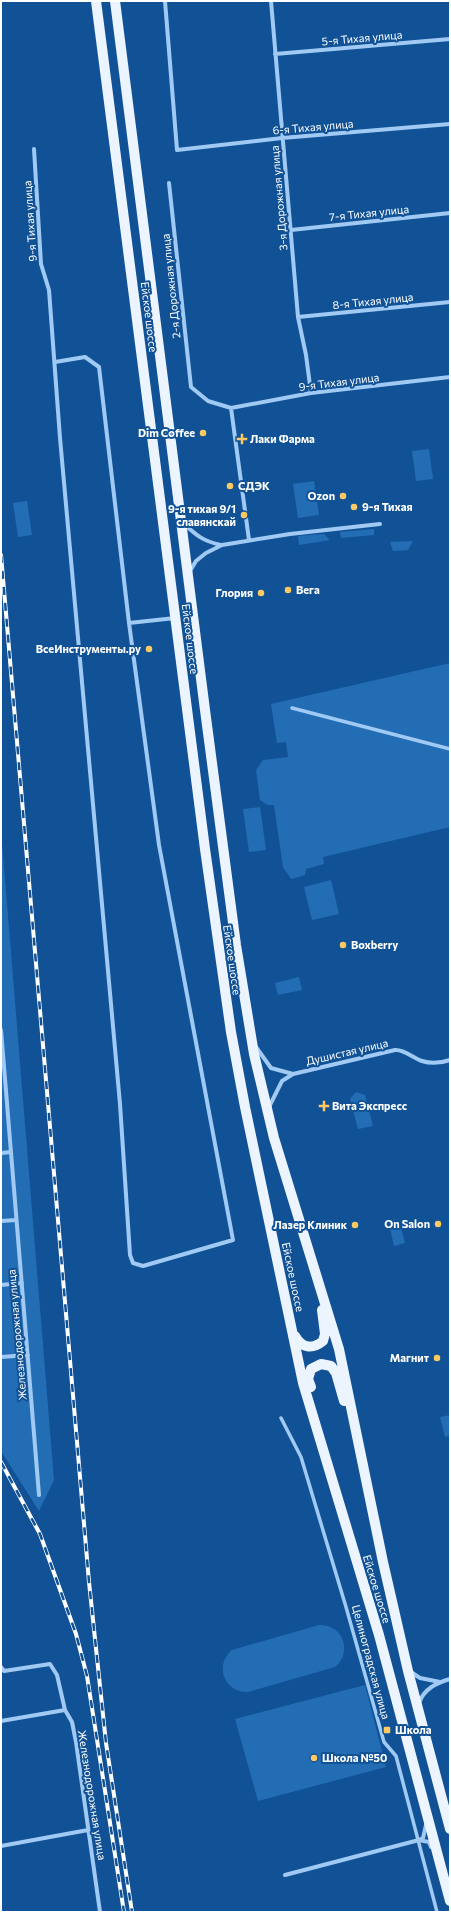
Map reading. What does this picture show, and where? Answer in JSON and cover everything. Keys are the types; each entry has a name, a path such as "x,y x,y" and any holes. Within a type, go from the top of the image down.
{"main road":[{"name":"Ейское шоссе","path":"96,1 207,864 231,1032 245,1107 303,1383 379,1635 450,1901"},
{"name":"Ейское шоссе","path":"115,1 236,945 252,1040 267,1112 339,1349 383,1562 408,1671 450,1829"},
{"path":"293,1332 298,1341 307,1347 314,1347 323,1341 325,1334 319,1283"},
{"path":"326,1460 308,1379 311,1369 315,1366 326,1364 331,1366 336,1373 359,1448"}],"street":[{"name":"6-я Тихая улица","path":"165,1 177,150 282,138 450,124"},
{"name":"3-я Дорожная улица","path":"271,1 298,317 306,355 311,393"},
{"name":"5-я Тихая улица","path":"275,54 450,39"},
{"name":"9-я Тихая улица","path":"34,149 41,264 49,290 60,438 120,1104 130,1255 133,1263 143,1266 233,1240 159,845 129,623"},
{"name":"2-я Дорожная улица","path":"169,183 191,387 208,401 231,408"},
{"name":"7-я Тихая улица","path":"291,230 450,213"},
{"name":"8-я Тихая улица","path":"298,317 450,302"},
{"path":"55,362 85,356 99,367 129,623 175,618"},
{"name":"9-я Тихая улица","path":"231,408 311,393 450,376"},
{"path":"231,408 249,540"},
{"path":"181,521 200,538 222,545"},
{"path":"188,573 196,561 206,553 222,545 249,540 380,524"},
{"path":"292,708 450,749"},
{"name":"Железнодорожная улица","path":"1,1030 3,1086 11,1152 38,1495"},
{"path":"252,1040 271,1068 294,1074"},
{"name":"Душистая улица","path":"294,1074 395,1050 401,1050 430,1063 450,1060"},
{"path":"267,1112 281,1082 294,1074"},
{"path":"1,1153 11,1152"},
{"path":"1,1221 16,1220"},
{"path":"1,1285 22,1283"},
{"path":"1,1357 28,1355"},
{"name":"Целиноградская улица","path":"281,1418 301,1457 346,1607 384,1742 396,1756 437,1912"},
{"name":"Железнодорожная улица","path":"1,1667 4,1671 50,1664 57,1675 65,1710 72,1722 76,1742 100,1912"},
{"path":"408,1671 420,1678 440,1682"},
{"path":"418,1707 421,1697 427,1689 440,1682 450,1679"},
{"path":"1,1721 65,1710"},
{"path":"285,1875 419,1840 423,1838 426,1825 429,1824"},
{"path":"1,1846 88,1830"},
{"path":"419,1840 429,1842 433,1850 436,1850"}],"shaded area":[{"path":"429,449 433,479 416,481 412,451"},
{"path":"314,481 319,515 298,518 293,484"},
{"path":"27,501 32,535 18,537 13,503"},
{"path":"374,529 374,535 341,538 340,532"},
{"path":"324,534 330,540 299,545 298,536"},
{"path":"413,541 408,550 393,551 390,542"},
{"path":"450,663 450,827 323,857 324,864 306,869 305,875 291,879 283,867 274,805 268,805 260,800 256,770 263,760 288,757 286,742 277,743 271,704"},
{"path":"260,807 266,850 249,852 243,809"},
{"path":"1,830 54,1480 39,1511 1,1451"},
{"path":"331,880 339,914 312,920 304,887"},
{"path":"299,977 302,990 278,995 275,983"},
{"path":"356,1092 365,1095 373,1126 358,1129 350,1099"},
{"path":"393,1219 399,1221 405,1243 394,1246 389,1224"},
{"path":"450,1415 450,1435 445,1437 440,1417"},
{"path":"319,1625 334,1629 343,1640 343,1654 335,1667 248,1692 233,1688 224,1677 224,1663 232,1650"},
{"path":"365,1685 386,1767 258,1801 235,1719"}],"railway":[{"path":"1,555 89,1582 106,1743 132,1912"},
{"path":"1,1462 40,1534 76,1634 87,1676 124,1912"}],"place":[{"name":"Dim Coffee","path":"203,433"},
{"name":"Лаки Фарма","path":"242,439"},
{"name":"СДЭК","path":"230,486"},
{"name":"Ozon","path":"343,496"},
{"name":"9-я Тихая","path":"354,507"},
{"name":"9-я тихая 9/1 славянскай","path":"244,515"},
{"name":"Вега","path":"288,590"},
{"name":"Глория","path":"261,593"},
{"name":"ВсеИнструменты.ру","path":"149,649"},
{"name":"Boxberry","path":"343,945"},
{"name":"Вита Экспресс","path":"324,1106"},
{"name":"On Salon","path":"438,1224"},
{"name":"Лазер Клиник","path":"355,1225"},
{"name":"Магнит","path":"437,1358"},
{"name":"Школа","path":"387,1730"},
{"name":"Школа №50","path":"314,1758"}]}
